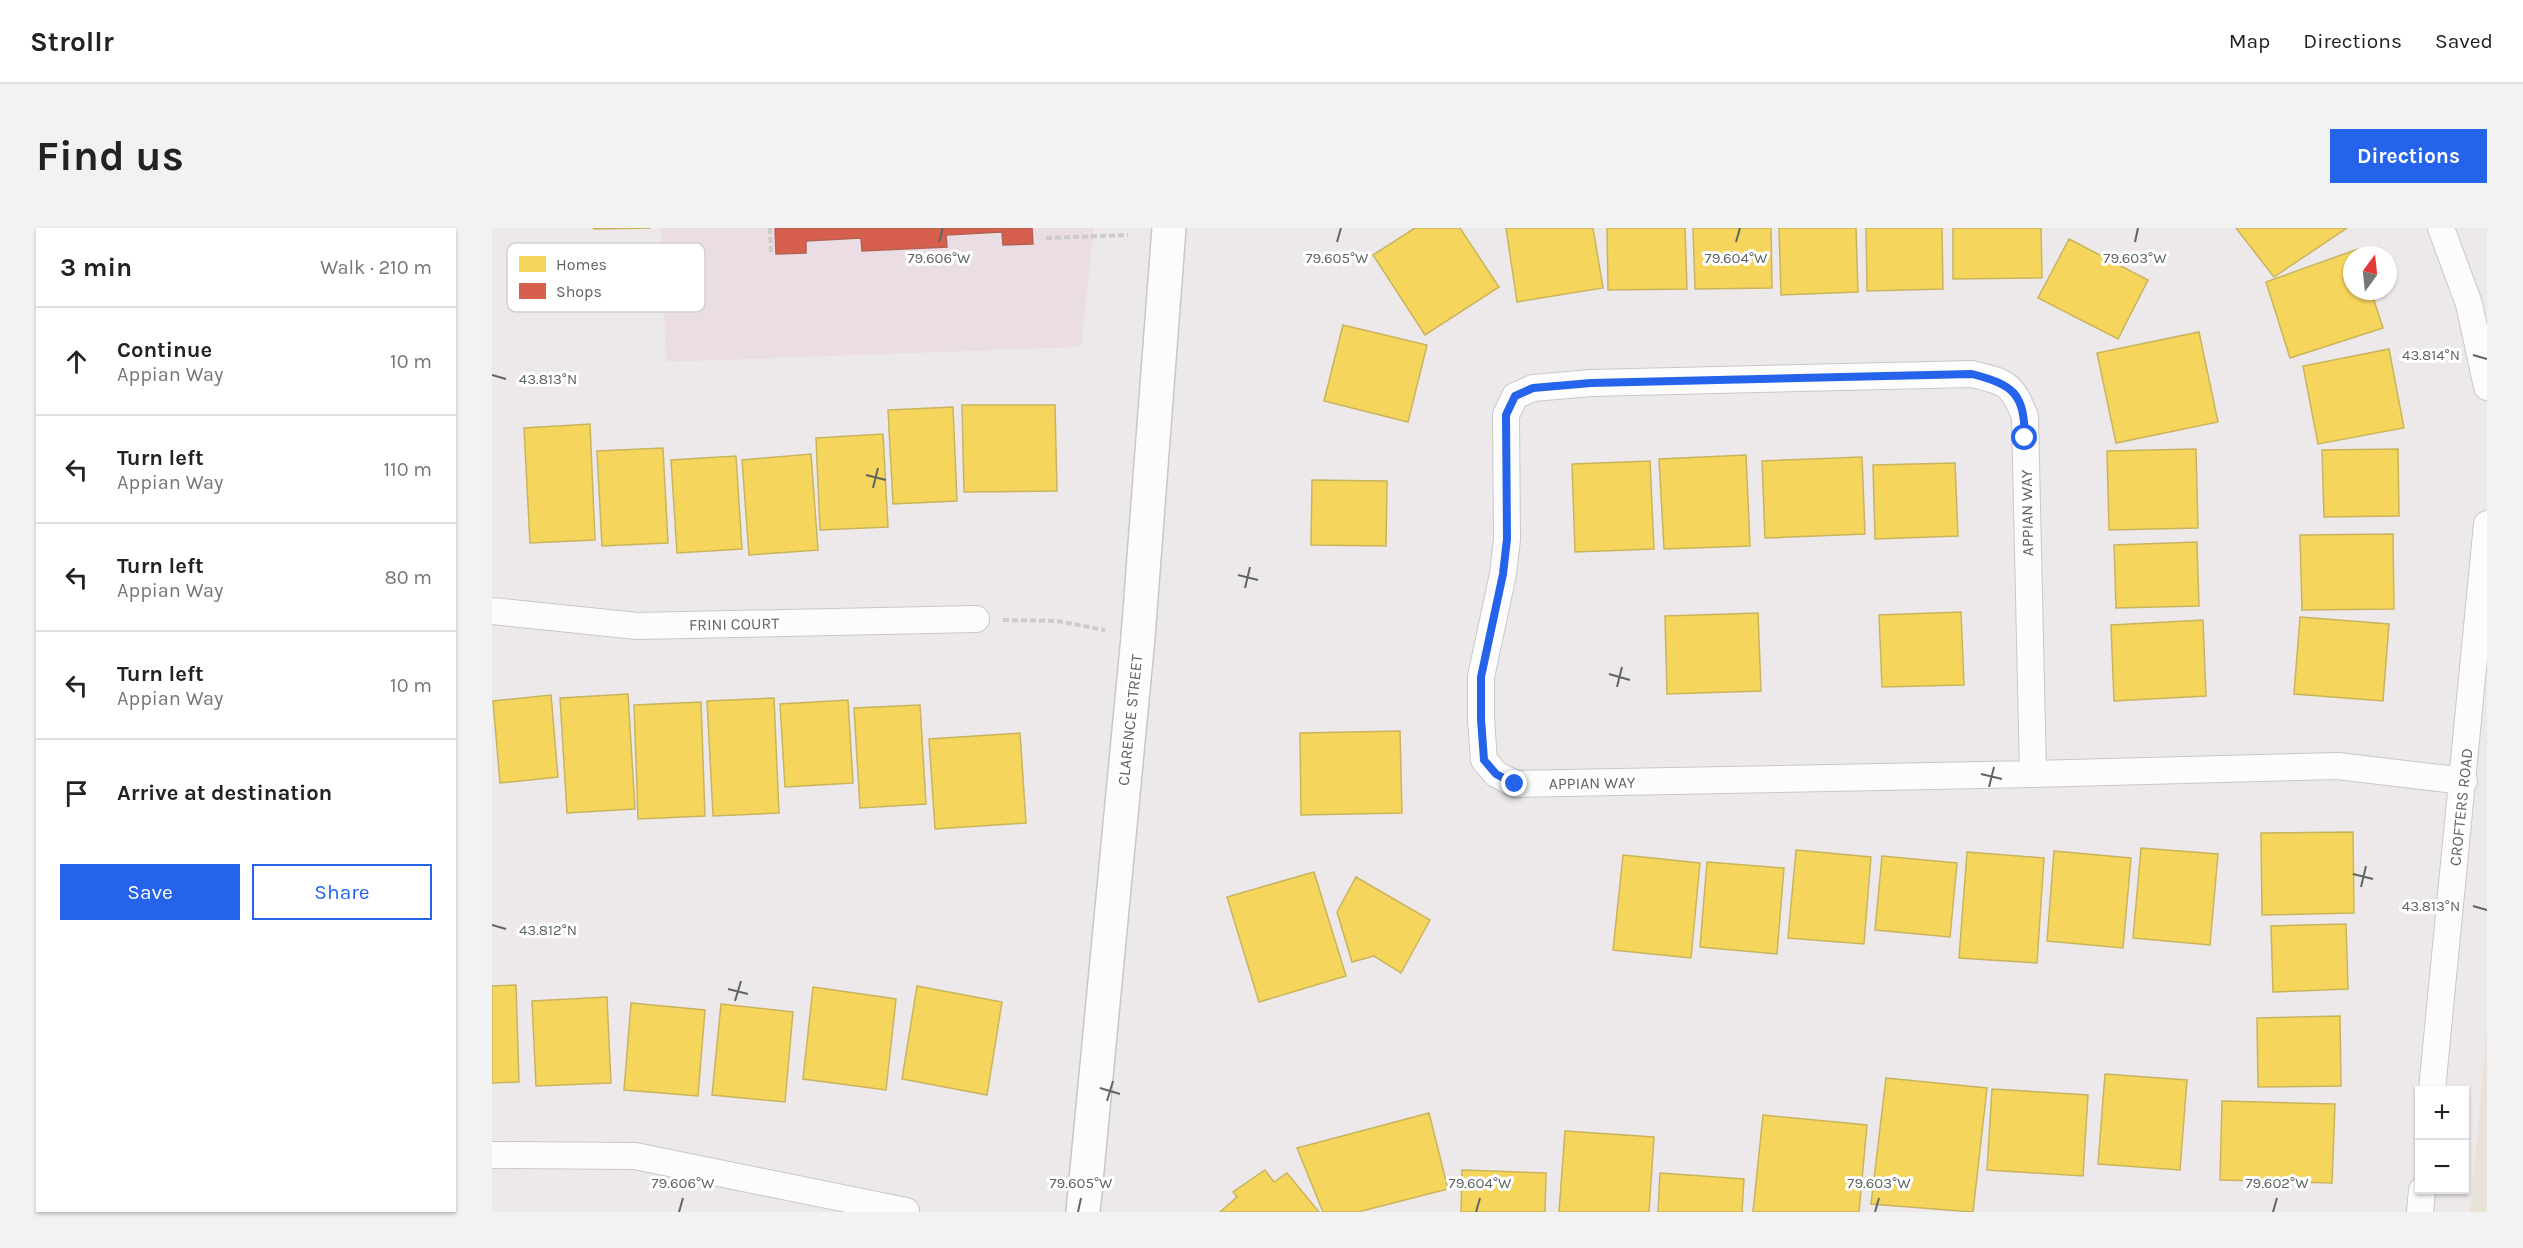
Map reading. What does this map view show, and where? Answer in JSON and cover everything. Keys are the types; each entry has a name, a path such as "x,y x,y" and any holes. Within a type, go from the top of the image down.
{"street":[{"name":"CLARENCE STREET","path":"1083,1212 1138,637 1170,228"},
{"path":"2440,228 2469,304 2487,387"},
{"name":"APPIAN WAY","path":"2033,774 2025,417 2015,392 1997,380 1972,374 1591,383 1533,388 1515,396 1506,415 1507,539 1503,574 1481,677 1484,760 1496,774 1515,784 2033,774 2338,766 2464,781"},
{"name":"CROFTERS ROAD","path":"2432,1086 2464,781 2487,524"},
{"name":"FRINI COURT","path":"492,611 637,626 976,619"},
{"path":"492,1155 635,1156 906,1211"},
{"path":"2420,1212 2422,1194"}],"path":[{"path":"770,228 771,254"},
{"path":"1046,238 1128,235"},
{"path":"976,619 1057,621 1138,637"}],"shaded area":[{"path":"661,228 1094,228 1081,347 666,362 664,312 705,312 705,243 662,243"},
{"path":"2487,1029 2487,1212 2470,1212"}],"building: Homes":[{"path":"593,228 651,228 594,229"},
{"path":"1415,228 1460,228 1499,287 1425,335 1373,255"},
{"path":"1506,228 1593,228 1603,288 1517,302"},
{"path":"1607,228 1685,228 1687,289 1608,290"},
{"path":"1693,228 1771,228 1772,288 1695,289"},
{"path":"1779,228 1856,228 1858,292 1781,295"},
{"path":"1866,228 1942,228 1943,289 1867,291"},
{"path":"1953,228 2041,228 2042,278 1953,279"},
{"path":"2236,228 2347,228 2274,277"},
{"path":"2069,239 2148,280 2118,339 2038,298"},
{"path":"2343,254 2343,300 2374,300 2383,328 2290,358 2266,282"},
{"path":"1343,325 1427,345 1408,422 1324,401"},
{"path":"2199,332 2218,422 2116,443 2097,353"},
{"path":"2389,349 2404,428 2318,444 2303,366"},
{"path":"962,405 1055,405 1057,491 964,492"},
{"path":"953,407 957,501 893,504 888,410"},
{"path":"590,424 595,540 530,543 524,428"},
{"path":"883,434 888,527 820,530 816,438"},
{"path":"663,448 668,543 602,546 597,451"},
{"path":"2196,449 2198,528 2109,530 2107,451"},
{"path":"2398,449 2399,516 2324,517 2322,450"},
{"path":"811,454 818,550 749,555 742,460"},
{"path":"1746,455 1750,546 1664,549 1659,459"},
{"path":"736,456 742,549 677,553 671,460"},
{"path":"1862,457 1865,534 1765,538 1762,461"},
{"path":"1650,461 1654,549 1575,552 1572,464"},
{"path":"1955,463 1958,536 1875,539 1873,465"},
{"path":"1312,480 1387,481 1386,546 1311,545"},
{"path":"2393,534 2394,609 2302,610 2300,535"},
{"path":"2197,542 2199,606 2116,608 2114,545"},
{"path":"1961,612 1964,685 1882,687 1879,615"},
{"path":"1758,613 1761,691 1667,694 1665,616"},
{"path":"2300,617 2389,624 2383,701 2294,694"},
{"path":"2203,620 2206,696 2114,701 2111,625"},
{"path":"628,694 635,809 567,813 560,698"},
{"path":"551,695 558,777 500,783 493,701"},
{"path":"774,698 779,813 713,816 707,701"},
{"path":"848,700 853,783 785,787 780,704"},
{"path":"701,702 705,816 638,819 634,705"},
{"path":"920,705 926,804 860,808 854,708"},
{"path":"1400,731 1402,813 1301,815 1300,733"},
{"path":"1020,733 1026,823 935,829 929,739"},
{"path":"2353,832 2354,913 2262,915 2261,833"},
{"path":"2141,848 2218,854 2210,945 2133,938"},
{"path":"1796,850 1871,857 1864,944 1788,938"},
{"path":"2054,851 2131,858 2123,948 2047,941"},
{"path":"1967,852 2044,858 2037,963 1959,958"},
{"path":"1623,855 1700,863 1691,958 1613,950"},
{"path":"1882,856 1957,863 1950,937 1875,930"},
{"path":"1707,862 1784,868 1777,954 1700,947"},
{"path":"1314,872 1346,976 1259,1002 1227,897"},
{"path":"1356,877 1430,920 1401,973 1374,956 1352,962 1337,912"},
{"path":"2346,924 2348,989 2273,992 2271,926"},
{"path":"516,985 519,1082 492,1083 492,986"},
{"path":"917,986 1002,1002 987,1095 902,1079"},
{"path":"813,987 896,999 886,1090 803,1079"},
{"path":"607,997 611,1083 536,1086 532,1001"},
{"path":"631,1003 705,1010 698,1096 624,1090"},
{"path":"721,1004 793,1012 785,1102 712,1095"},
{"path":"2340,1016 2341,1086 2258,1087 2257,1018"},
{"path":"2105,1074 2187,1080 2180,1170 2098,1164"},
{"path":"1886,1078 1987,1088 1973,1212 1871,1204"},
{"path":"1992,1089 2088,1095 2083,1176 1987,1170"},
{"path":"2222,1101 2335,1104 2332,1183 2220,1180"},
{"path":"1429,1113 1448,1189 1358,1212 1323,1212 1297,1148"},
{"path":"1763,1115 1867,1125 1859,1212 1753,1212"},
{"path":"1565,1131 1654,1137 1649,1212 1559,1212"},
{"path":"1265,1170 1274,1182 1287,1173 1319,1212 1220,1212 1237,1197 1233,1192"},
{"path":"1462,1170 1546,1173 1545,1212 1461,1212"},
{"path":"1660,1173 1744,1179 1742,1212 1658,1212"}],"building: Shops":[{"path":"775,228 1032,228 1033,244 1003,245 1002,232 946,235 947,247 862,251 861,238 806,241 806,253 776,254"}],"route":[{"path":"1515,784 1496,774 1484,760 1481,677 1503,574 1507,539 1506,415 1515,396 1533,388 1591,383 1972,374 1997,380 2015,392 2025,417 2025,438"}]}
